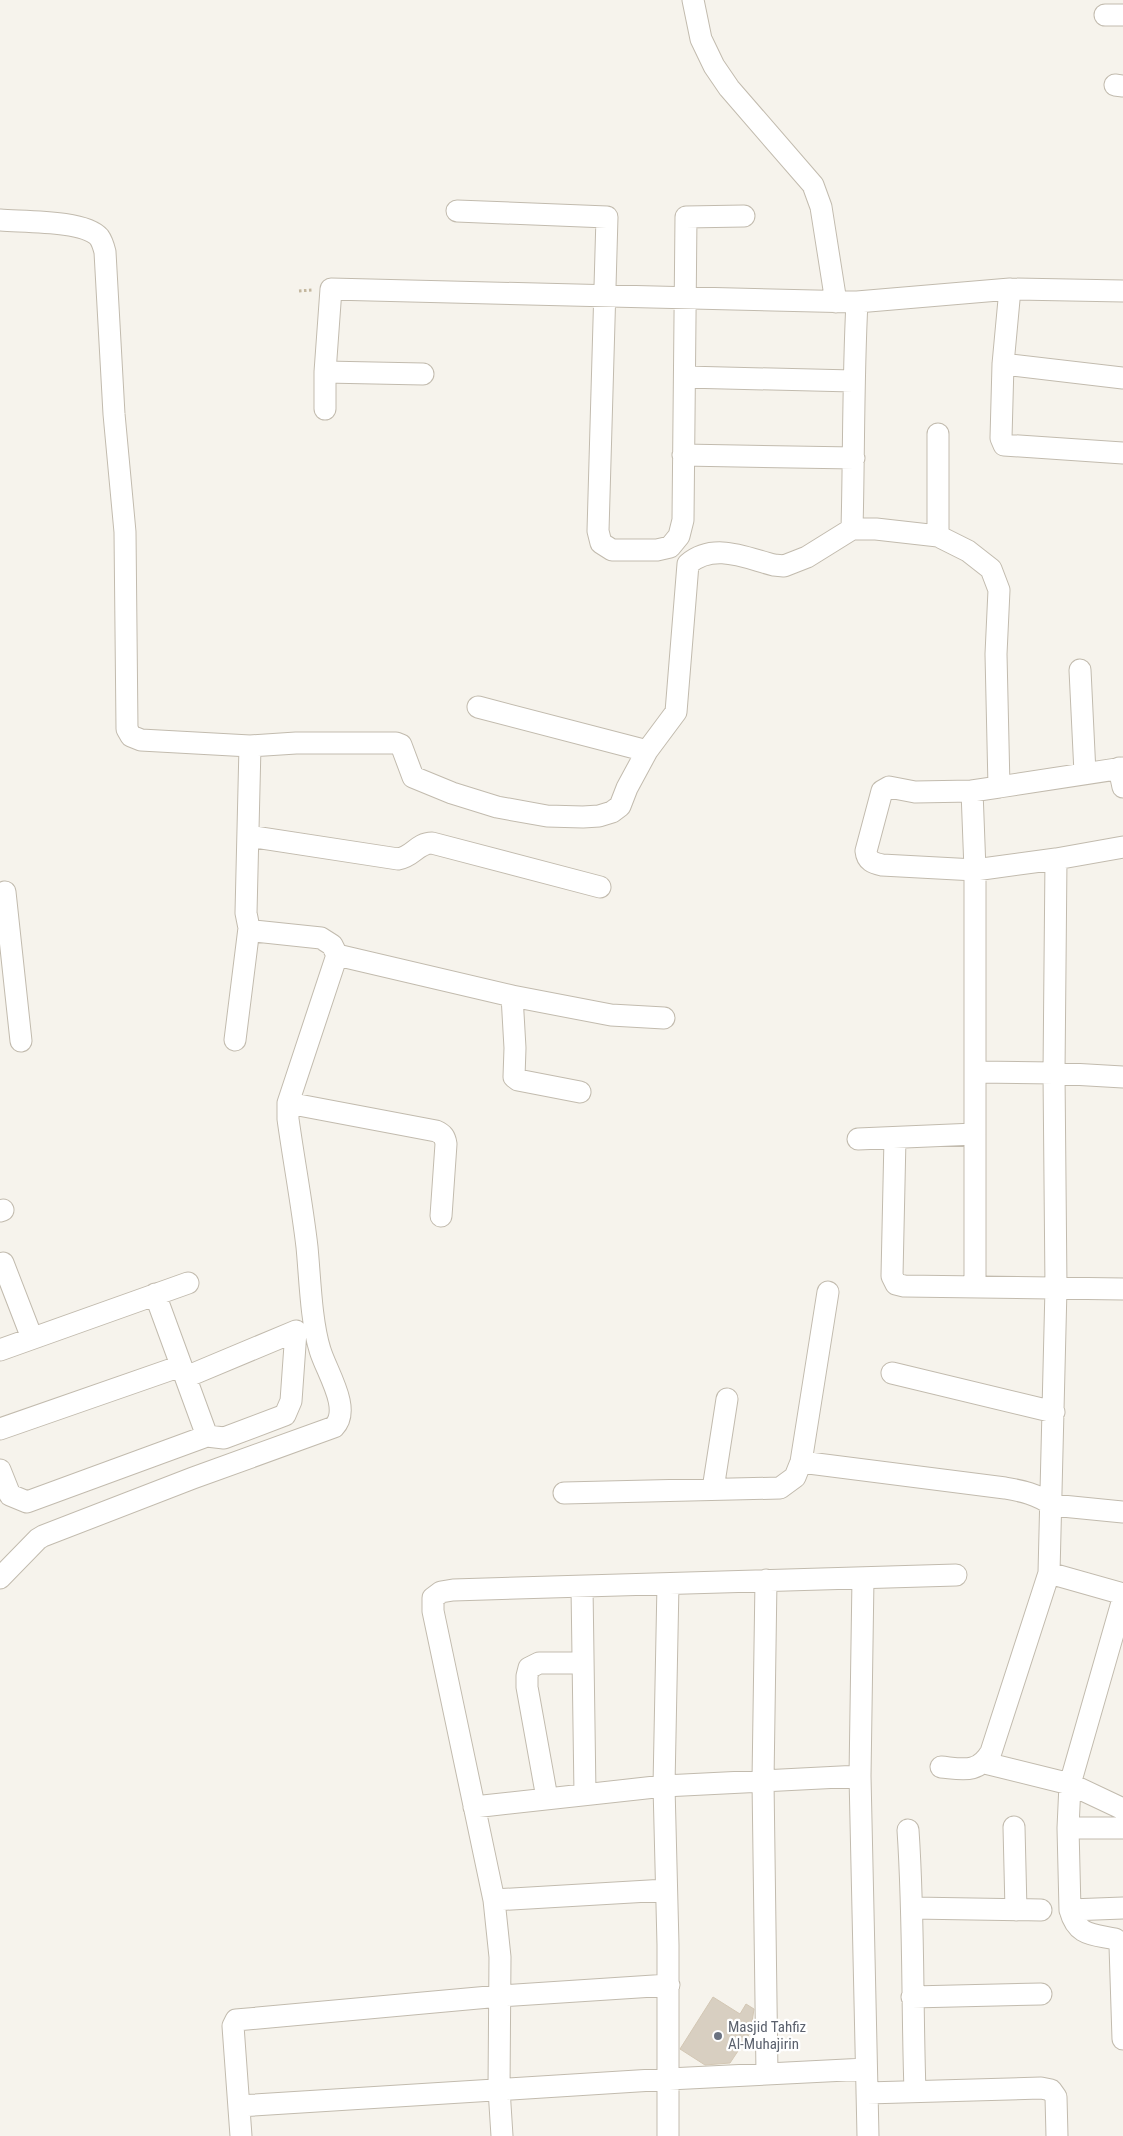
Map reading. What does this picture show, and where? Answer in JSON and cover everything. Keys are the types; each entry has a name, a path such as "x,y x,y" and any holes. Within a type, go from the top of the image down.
{"street":[{"path":"693,0 701,39 714,66 729,88 813,185 822,206 846,302 853,381 854,458 852,529"},
{"path":"457,210 607,217 598,531 601,543 612,550 656,550 670,547 679,536 683,520 686,217 744,216"},
{"path":"0,220 72,226 86,229 99,237 106,252 114,414 126,532 127,729 131,736 141,740 250,746 296,743 396,743 401,746 413,777 416,780 497,807 546,816 599,816 612,812 620,806 627,788 647,751 676,712 688,564 704,553 716,551 784,566 807,557 852,529 876,529 938,536 968,552 991,569 999,590 996,654 999,787"},
{"path":"326,409 325,372 330,289 846,302 1010,289 1123,291"},
{"path":"1010,289 1003,364 1001,438 1004,445 1123,453"},
{"path":"1003,364 1123,378"},
{"path":"325,372 423,374"},
{"path":"685,377 853,381"},
{"path":"938,434 938,536"},
{"path":"683,455 854,458"},
{"path":"1080,670 1085,773"},
{"path":"478,707 647,751"},
{"path":"235,1040 249,928 246,913 250,746"},
{"path":"1122,774 1085,773 972,791 915,792 889,787 882,791 866,856 871,862 882,865 975,870 1056,859 1123,847"},
{"path":"972,791 975,870 975,1287"},
{"path":"248,836 398,858 411,855 421,844 432,843 600,887"},
{"path":"940,1767 966,1769 975,1768 985,1763 991,1752 1049,1572 1056,1288 1054,1073 1056,859"},
{"path":"4,892 3,919 8,994 21,1041"},
{"path":"0,1578 43,1536 193,1478 334,1427 340,1422 342,1409 319,1349 303,1216 288,1118 288,1103 337,955 332,944 321,938 254,931 249,928"},
{"path":"337,955 512,996 611,1015 664,1018"},
{"path":"512,996 515,1048 514,1077 580,1092"},
{"path":"976,1072 1054,1073 1123,1077"},
{"path":"288,1103 441,1134 445,1138 446,1144 440,1216"},
{"path":"858,1139 975,1134"},
{"path":"895,1138 892,1276 896,1284 904,1286 1123,1290"},
{"path":"2,1264 6,1292 32,1338"},
{"path":"0,1350 188,1283"},
{"path":"564,1493 780,1488 795,1477 801,1462 828,1292"},
{"path":"155,1294 207,1436"},
{"path":"0,1429 183,1372 296,1332 291,1400 285,1415 224,1438 207,1436 26,1502 10,1495 0,1470"},
{"path":"892,1373 1054,1412"},
{"path":"713,1489 727,1398"},
{"path":"801,1462 1004,1488 1029,1492 1052,1505 1123,1512"},
{"path":"1049,1572 1123,1594"},
{"path":"502,2136 499,2090 500,1957 494,1900 433,1611 433,1598 441,1592 454,1590 956,1575"},
{"path":"863,1578 860,1776 868,2136"},
{"path":"766,1580 762,1781 767,2074"},
{"path":"668,1584 664,1786 669,1985 668,2136"},
{"path":"582,1587 585,1794"},
{"path":"1123,1599 1070,1784 1068,1828 1070,1910 1073,1921 1079,1929 1088,1934 1119,1942 1123,2039"},
{"path":"547,1798 527,1676 529,1668 539,1662 583,1662"},
{"path":"985,1763 1070,1784 1123,1809"},
{"path":"474,1807 664,1786 860,1776"},
{"path":"1014,1827 1016,1910"},
{"path":"1068,1828 1123,1828"},
{"path":"908,1830 913,1908 914,2091"},
{"path":"494,1900 666,1890"},
{"path":"913,1908 1041,1910"},
{"path":"1070,1910 1123,1908"},
{"path":"241,2136 233,2026 236,2020 500,1996 669,1985"},
{"path":"912,1997 1042,1994"},
{"path":"239,2106 669,2079 866,2069"},
{"path":"868,2092 1042,2088 1051,2090 1056,2097 1057,2136"}],"building":[{"name":"Masjid Tahfiz Al-Muhajirin","path":"713,1997 740,2014 746,2004 754,2009 752,2022 754,2027 730,2063 705,2065 680,2049"}],"place":[{"name":"Masjid Tahfiz Al-Muhajirin","path":"718,2036"}]}
